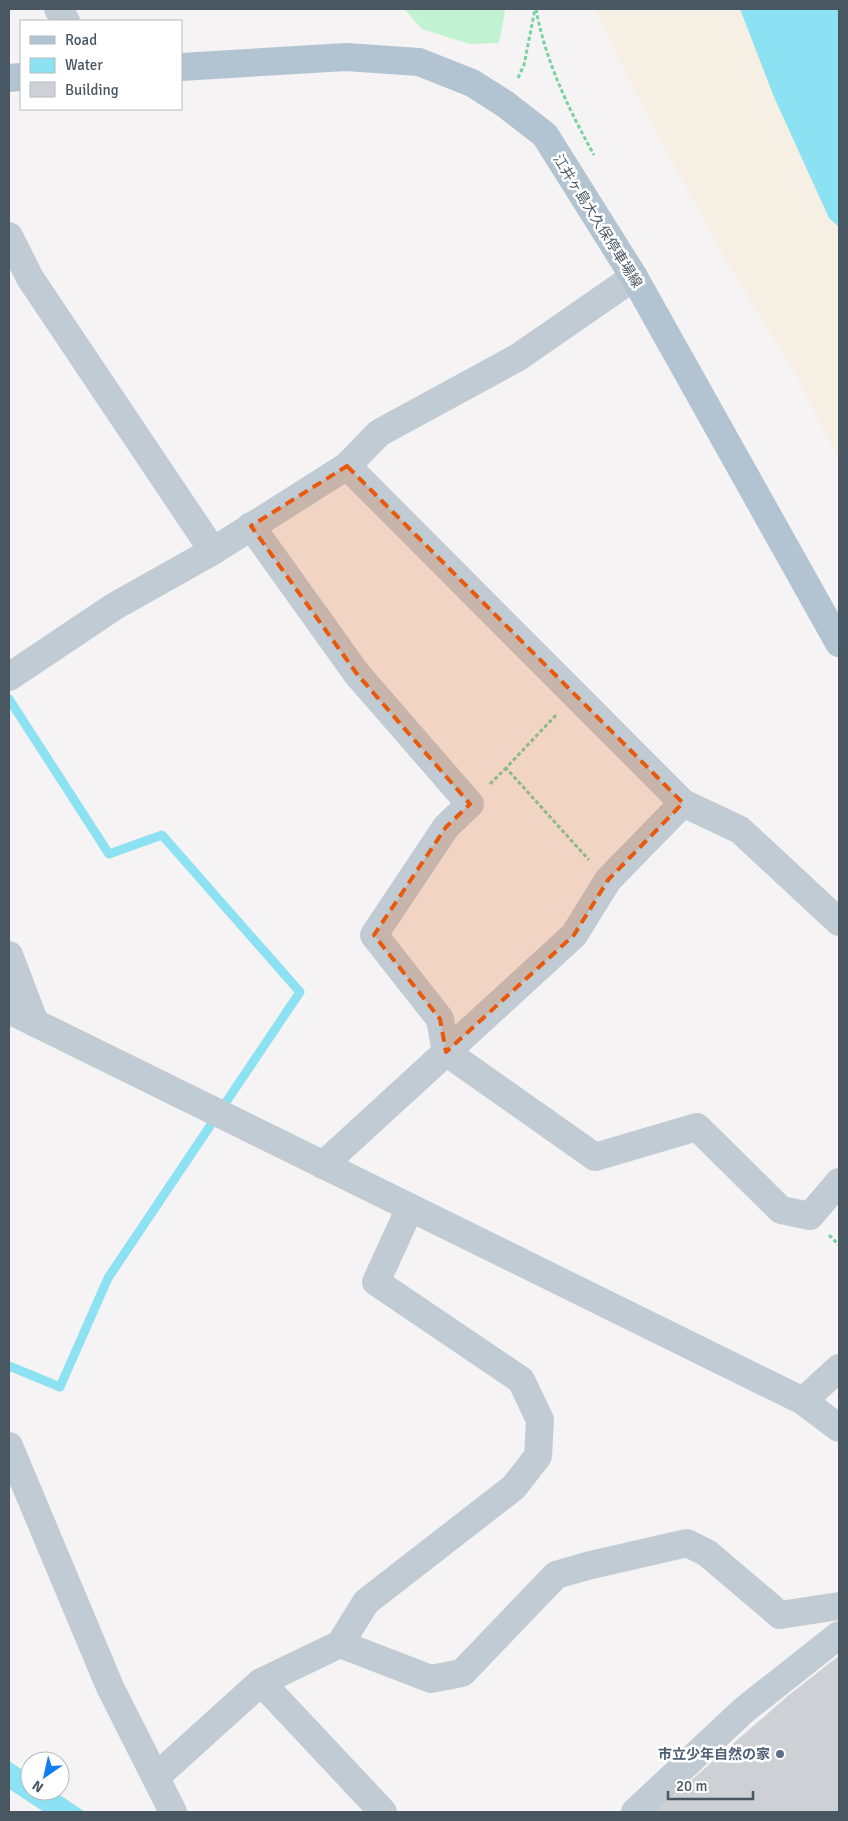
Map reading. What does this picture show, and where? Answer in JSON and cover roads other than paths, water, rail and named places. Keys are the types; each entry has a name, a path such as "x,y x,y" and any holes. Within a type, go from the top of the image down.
{"main road":[{"name":"江井ヶ島大久保停車場線","path":"182,67 346,57 419,62 472,83 505,104 545,135 634,277 839,643"}],"street":[{"path":"58,9 65,20"},
{"path":"9,236 30,278 213,551"},
{"path":"9,677 115,606 213,551 347,466 379,433 516,358 634,277"},
{"path":"347,466 683,804 740,830 839,922"},
{"path":"251,526 357,674 470,804 446,827 374,936 440,1019 446,1052 596,1157 697,1127 781,1210 810,1216 839,1182"},
{"path":"323,1165 574,935 608,880 683,804"},
{"path":"9,954 35,1023"},
{"path":"9,1010 803,1401 839,1428"},
{"path":"156,1777 261,1682 340,1644 366,1602 514,1487 538,1456 540,1420 520,1380 376,1282 410,1208"},
{"path":"803,1401 839,1368"},
{"path":"9,1446 110,1687 173,1812"},
{"path":"340,1644 431,1679 462,1673 556,1575 687,1543 707,1554 780,1614 839,1606"},
{"path":"635,1812 744,1710 839,1635"},
{"path":"261,1682 383,1812"}],"water":[{"path":"740,9 839,9 839,227 829,218 774,97"},
{"path":"9,1761 20,1768 20,1796 9,1789"},
{"path":"27,1801 69,1801 85,1812 44,1812"}],"waterway":[{"path":"9,699 109,854 162,835 300,992 108,1278 60,1387 9,1366"}],"place":[{"name":"市立少年自然の家","path":"780,1754"}]}
